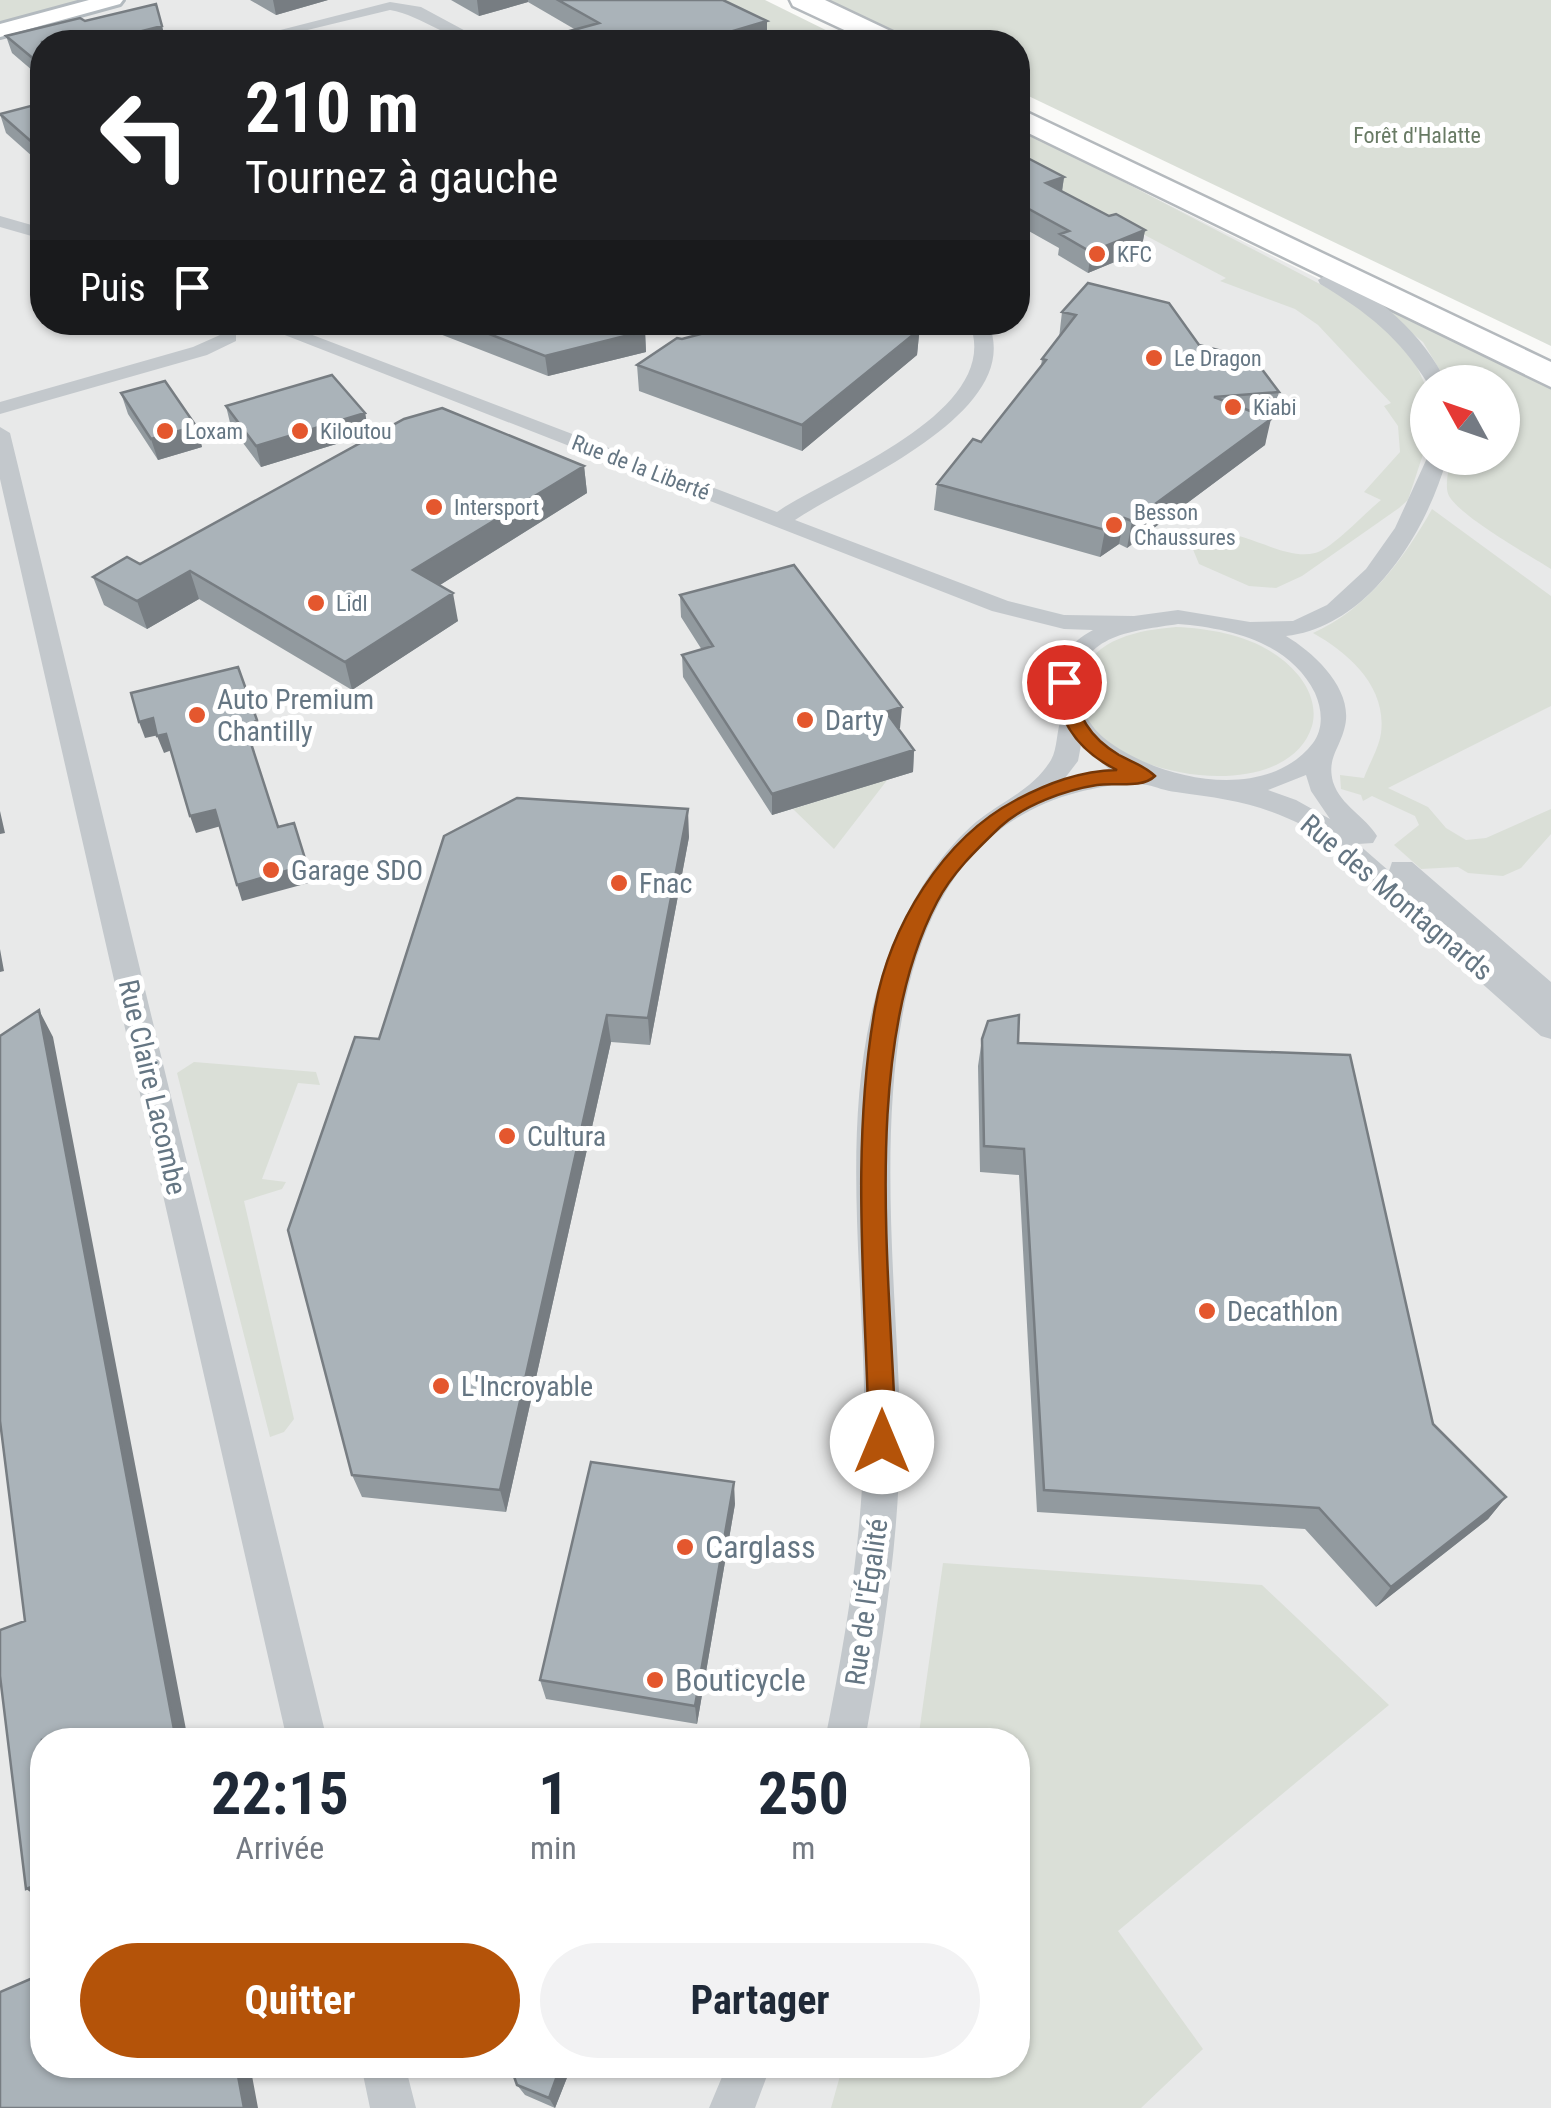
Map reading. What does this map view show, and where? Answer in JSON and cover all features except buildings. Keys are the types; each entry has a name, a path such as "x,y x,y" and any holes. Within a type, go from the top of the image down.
{"highway":[{"path":"778,0 841,30"},
{"path":"803,0 866,30"},
{"path":"1030,110 1551,361"},
{"path":"1030,122 1551,376"},
{"path":"1203,207 1254,242 1327,280"}],"main road":[{"path":"0,31 114,0"}],"street":[{"path":"72,11 124,0"},
{"path":"287,30 392,3 416,10 455,30"},
{"path":"0,212 30,228"},
{"path":"0,221 30,230"},
{"path":"1327,280 1370,306 1396,328 1426,365"},
{"path":"0,408 246,335"},
{"name":"Rue de la Liberté","path":"263,335 780,520 1000,606 1064,622 1133,622"},
{"path":"780,520 812,498 902,452 937,426 960,401 979,366 982,335"},
{"name":"Rue Claire Lacombe","path":"0,433 304,1728"},
{"path":"1244,628 1287,648 1322,683 1331,703 1332,722 1318,754 1286,776 1230,789 1187,787 1145,776 1101,752 1072,722 1064,682 1070,664 1101,634 1133,622 1187,618 1244,628 1282,630 1308,625 1345,600 1404,531 1422,501 1431,475"},
{"name":"Rue de la Liberté","path":"1000,606 1048,636 1058,655 1064,682"},
{"name":"Rue de l'Égalité","path":"847,1728 866,1623 879,1505 883,1378 875,1165 880,1045 887,1005 914,924 944,874 976,836 1031,798 1065,760 1072,722"},
{"name":"Rue des Montagnards","path":"1318,754 1318,778 1333,808 1551,998"},
{"name":"Rue de l'Égalité","path":"1031,798 1086,780 1145,776"},
{"name":"Rue des Montagnards","path":"1230,789 1272,800 1315,821 1551,1028"},
{"path":"386,2078 393,2108"},
{"path":"732,2108 744,2078"}],"shaded area":[{"path":"123,0 756,0 819,30 30,30 30,335 1030,335 1030,136 1492,365 1410,365 1410,475 1520,475 1520,379 1551,394 1551,2108 0,2108 0,31"}],"green space":[{"path":"0,0 100,0 0,27"},
{"path":"697,0 765,0 826,30 753,30"},
{"name":"Forêt d'Halatte","path":"827,0 1551,0 1551,346 1030,97 1030,30 891,30"},
{"path":"1030,133 1339,294 1389,330 1415,365 1410,365 1410,475 1416,475 1408,500 1302,576 1276,588 1249,586 1199,564 1192,547 1204,536 1217,533 1233,534 1299,554 1315,553 1339,538 1381,500 1364,492 1400,452 1398,426 1384,406 1391,403 1318,325 1295,309 1220,281 1226,278 1069,195 1060,198 1030,188"},
{"path":"1356,288 1512,365 1437,365 1423,342"},
{"path":"1520,369 1551,384 1551,569 1456,505 1449,496 1447,477 1520,475"},
{"path":"1432,509 1551,596 1551,706 1388,788 1428,807 1446,828 1466,840 1486,838 1551,809 1551,834 1521,868 1503,876 1468,873 1458,867 1421,869 1394,845 1419,825 1415,816 1372,796 1363,801 1361,795 1341,789 1340,775 1364,778 1380,739 1381,716 1372,686 1363,673 1313,633 1367,597 1409,546"},
{"path":"1176,627 1243,638 1273,653 1299,676 1312,700 1314,713 1312,726 1293,754 1260,771 1219,776 1176,771 1134,758 1101,737 1082,710 1081,678 1087,664 1107,645 1120,639"},
{"path":"888,779 834,849 793,809"},
{"path":"194,1062 316,1072 320,1085 298,1083 262,1179 286,1182 282,1189 244,1201 294,1419 284,1432 270,1437 177,1073"},
{"path":"943,1563 1262,1585 1389,1705 1118,1931 1203,2049 1141,2108 831,2108 839,2078 1030,2078 1030,1728 920,1728"}],"place":[{"name":"KFC","path":"1097,254"},
{"name":"Le Dragon","path":"1154,358"},
{"name":"Kiabi","path":"1233,407"},
{"name":"Loxam","path":"165,431"},
{"name":"Kiloutou","path":"300,431"},
{"name":"Intersport","path":"434,507"},
{"name":"Besson Chaussures","path":"1114,525"},
{"name":"Lidl","path":"316,603"},
{"name":"Auto Premium Chantilly","path":"197,715"},
{"name":"Darty","path":"805,720"},
{"name":"Garage SDO","path":"271,870"},
{"name":"Fnac","path":"619,883"},
{"name":"Cultura","path":"507,1136"},
{"name":"Decathlon","path":"1207,1311"},
{"name":"L'Incroyable","path":"441,1386"},
{"name":"Carglass","path":"685,1547"},
{"name":"Bouticycle","path":"655,1680"}],"route":[{"path":"882,1442 877,1099 887,1005 907,942 929,896 956,858 998,818 1057,787 1100,777 1145,776 1108,758 1082,734 1066,708 1064,682"}]}
